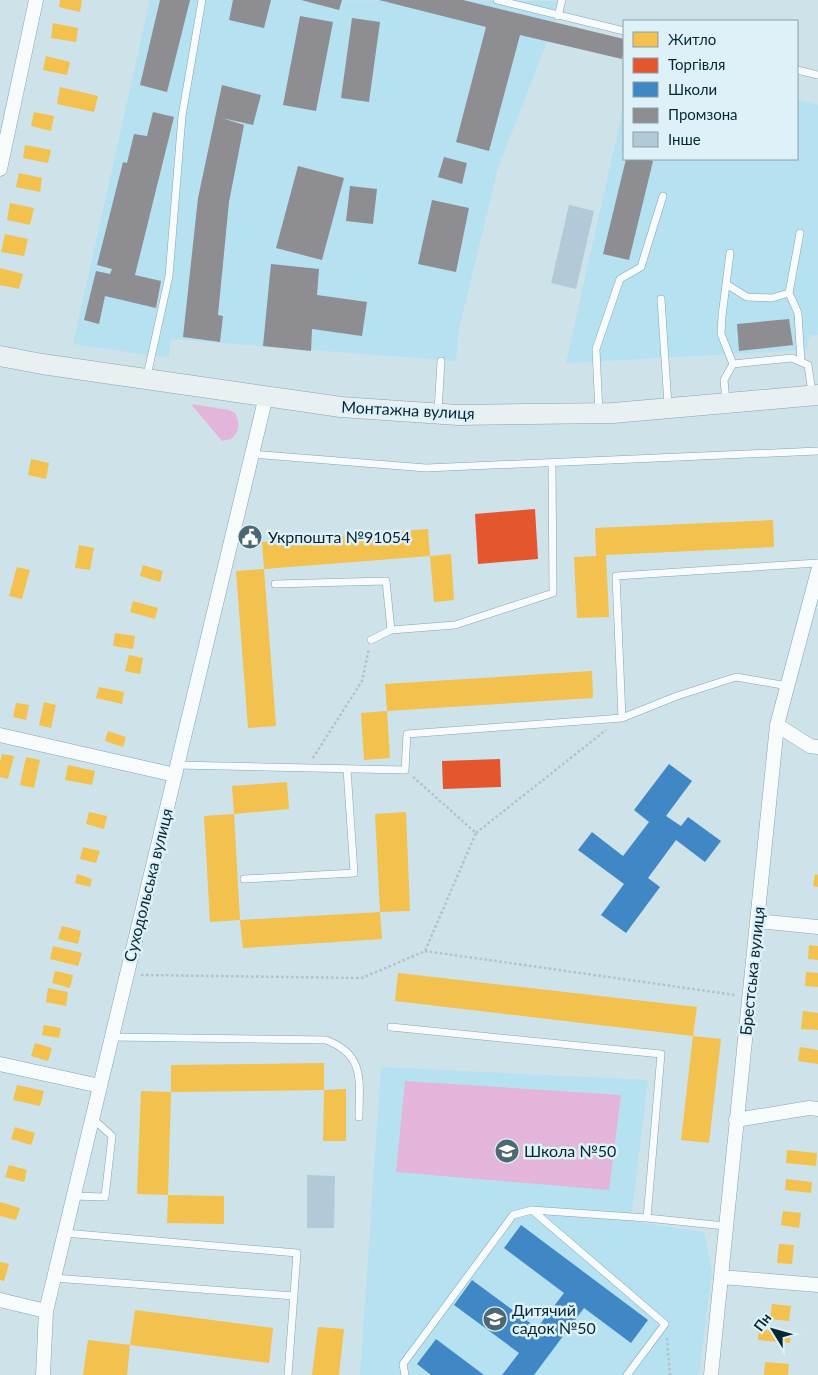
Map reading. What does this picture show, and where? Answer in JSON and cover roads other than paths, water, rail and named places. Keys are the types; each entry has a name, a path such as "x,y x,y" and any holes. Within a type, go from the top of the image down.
{"street":[{"path":"0,169 36,0"},
{"name":"Монтажна вулиця","path":"0,356 42,364 341,407 458,415 599,413 815,395"},
{"name":"Суходольська вулиця","path":"43,1375 46,1311 266,396"},
{"name":"Брестська вулиця","path":"710,1375 777,726 818,572"},
{"path":"777,726 810,746 818,747"},
{"path":"0,735 176,770"},
{"path":"757,920 818,927"},
{"path":"0,1064 100,1086"},
{"path":"736,1120 809,1108 818,1109"},
{"path":"721,1277 818,1285"},
{"path":"0,1300 46,1311"}],"lane":[{"path":"146,379 169,276 182,116 202,0"},
{"path":"497,0 623,31"},
{"path":"558,16 562,0"},
{"path":"798,70 818,75"},
{"path":"599,413 596,349 620,279 641,267 663,196"},
{"path":"800,233 789,293 798,313 801,362"},
{"path":"730,253 721,334 733,364"},
{"path":"726,284 747,297 772,298 789,293"},
{"path":"661,299 668,408"},
{"path":"733,364 792,358 808,365 815,395"},
{"path":"438,414 441,361"},
{"path":"726,403 724,380 733,364"},
{"path":"252,454 426,468 818,451"},
{"path":"371,640 391,630 455,625 553,593 552,463"},
{"path":"622,718 616,576 818,563"},
{"path":"275,584 386,581 391,630"},
{"path":"176,770 307,768 405,770 407,734 622,718 677,696 736,678 788,686"},
{"path":"244,879 354,873 347,769"},
{"path":"391,1027 661,1054 647,1218"},
{"path":"111,1038 326,1040 337,1044 351,1057 359,1071 359,1117"},
{"path":"73,1196 105,1197 112,1136 92,1118"},
{"path":"532,1210 665,1324 627,1375"},
{"path":"405,1375 403,1364 513,1216 532,1210 647,1218 725,1226"},
{"path":"64,1233 297,1253 288,1375"},
{"path":"54,1278 294,1296"}],"place":[{"name":"Укрпошта №91054","path":"250,537"},
{"name":"Школа №50","path":"507,1151"},
{"name":"Дитячий садок №50","path":"495,1319"}]}
